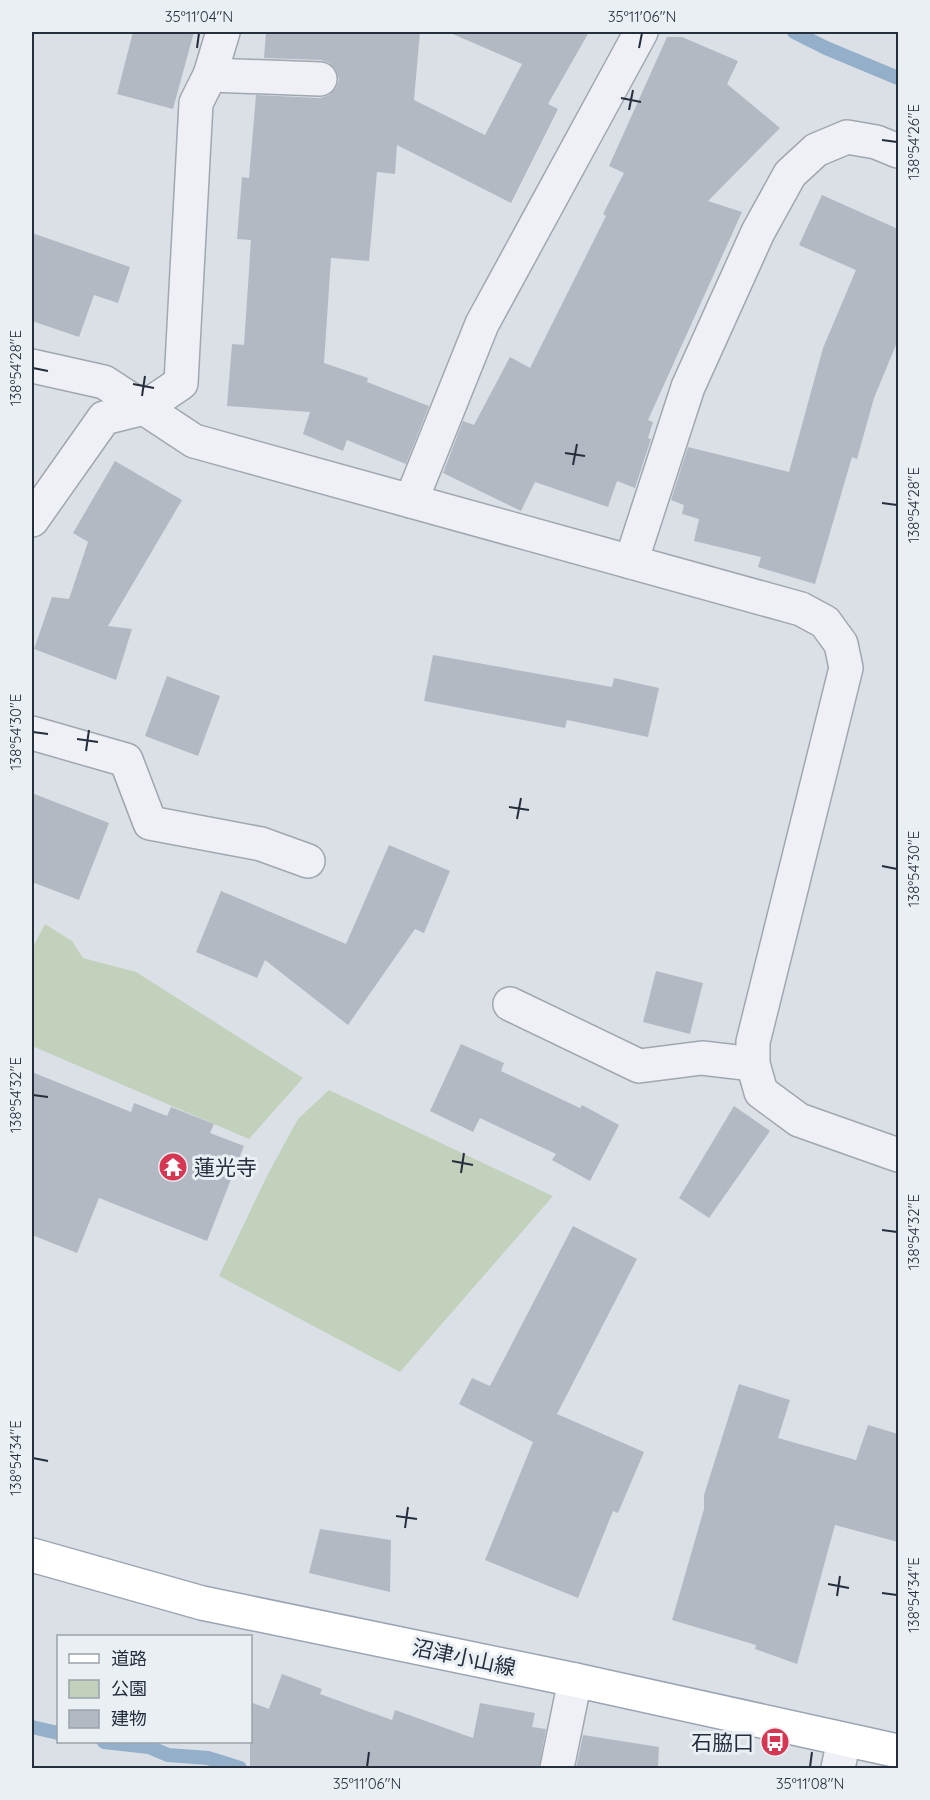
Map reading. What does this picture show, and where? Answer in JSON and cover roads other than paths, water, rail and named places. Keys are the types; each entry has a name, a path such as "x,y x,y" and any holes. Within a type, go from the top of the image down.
{"main road":[{"name":"沼津小山線","path":"32,1555 202,1603 575,1680 841,1754 898,1751"}],"street":[{"path":"32,520 104,418 144,408 181,383 196,103 210,75 223,32"},
{"path":"411,501 482,324 641,32"},
{"path":"210,75 320,79"},
{"path":"631,562 688,387 758,232 790,174 816,150 847,136 876,142 898,151"},
{"path":"32,366 104,382 194,441 801,609 825,622 841,644 846,668 753,1042 753,1064 761,1092 799,1120 898,1155"},
{"path":"32,733 126,760 150,823 261,844 308,861"},
{"path":"510,1004 639,1066 702,1058 753,1064"},
{"path":"557,1768 575,1680"}],"waterway":[{"path":"794,32 898,78"},
{"path":"32,1727 57,1733"},
{"path":"113,1743 149,1747 168,1755 208,1758 240,1768"}],"place":[{"name":"蓮光寺","path":"173,1167"},
{"name":"石脇口","path":"775,1742"}]}
